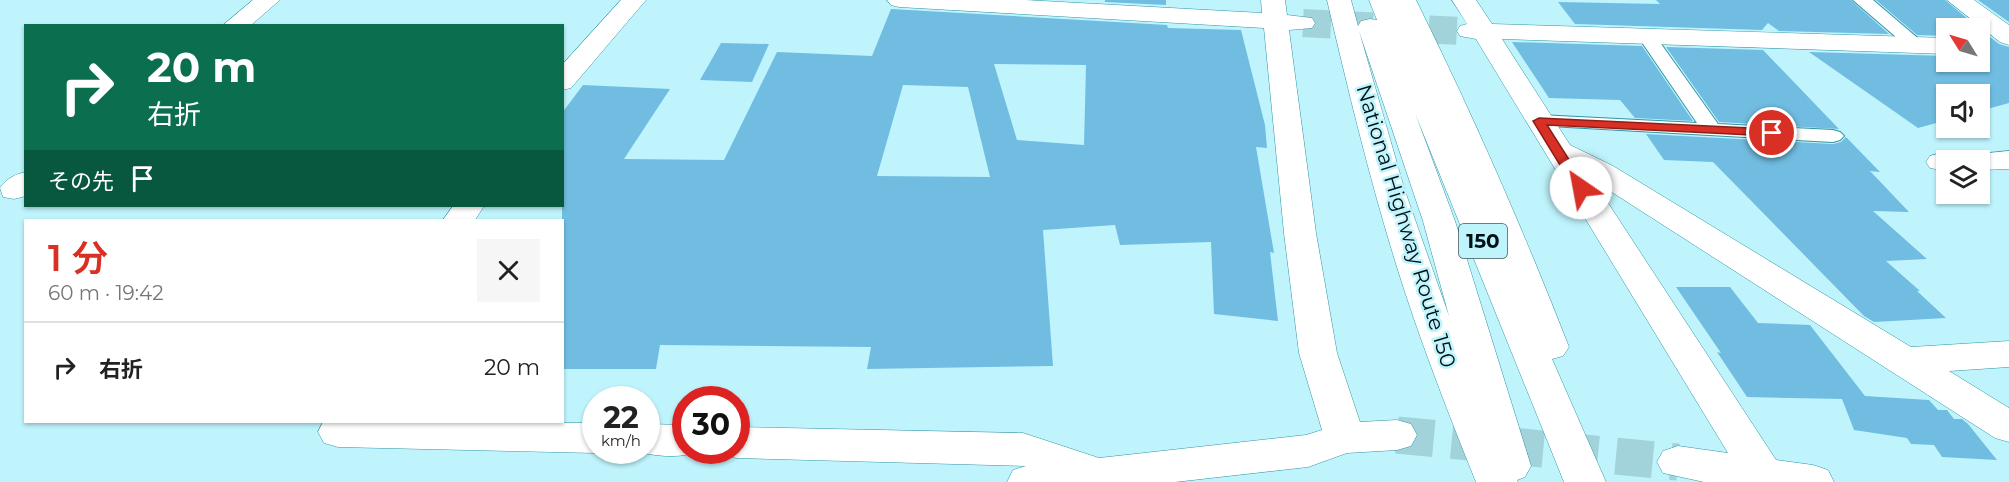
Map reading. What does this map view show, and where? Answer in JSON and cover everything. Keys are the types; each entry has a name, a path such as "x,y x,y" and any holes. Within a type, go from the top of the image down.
{"main road":[{"path":"237,24 268,0"},
{"path":"564,80 593,50 634,0"},
{"path":"899,0 1283,15 1300,233 1318,353 1345,438"},
{"name":"National Highway Route 150","path":"1339,0 1375,139 1425,302 1497,482"},
{"name":"National Highway Route 150","path":"1361,0 1438,221 1515,482"},
{"name":"150","path":"1381,0 1585,482"},
{"name":"150","path":"1404,0 1443,81 1518,255 1596,482"},
{"path":"1959,0 2009,37"},
{"path":"1469,21 1648,38 1936,46"},
{"path":"1469,21 1547,135 1764,476"},
{"path":"1990,47 2009,48"},
{"path":"1547,135 1602,172 2009,427"},
{"path":"1990,161 2009,160"},
{"path":"1906,361 2009,354"},
{"path":"342,423 338,432 582,438"},
{"path":"1028,482 1308,451 1345,438 1397,435"},
{"path":"750,442 1023,449 1103,475"},
{"path":"1678,462 1813,482"}],"lane":[{"path":"1862,0 1918,45"},
{"path":"1648,38 1712,130"},
{"path":"1547,135 1712,130 1833,136"}],"building":[{"path":"1105,0 1166,0 1166,5 1105,2"},
{"path":"1656,0 1851,0 1889,34 1779,31 1768,23 1762,30 1575,24 1558,2 1660,4"},
{"path":"1876,0 1945,0 1967,18 1936,18 1936,36 1917,35"},
{"path":"1978,0 2009,0 2009,22"},
{"path":"891,9 1167,25 1168,28 1241,30 1265,125 1267,148 1256,147 1274,253 1270,252 1278,321 1214,314 1211,242 1120,245 1115,225 1043,230 1053,366 867,369 871,347 660,345 656,369 564,369 564,219 562,219 562,207 564,207 564,110 583,85 670,89 624,159 724,160 777,52 872,56","holes":["994,64 1086,65 1084,145 1017,140","903,85 968,87 990,177 877,176"]},
{"path":"1990,37 1999,44 2009,47 2009,103 1990,108 1990,84 1936,84 1936,123 1918,128 1809,52 1936,56 1936,72 1990,72"},
{"path":"1512,42 1642,46 1693,121 1635,118 1620,100 1549,98"},
{"path":"721,43 769,44 752,82 700,80"},
{"path":"1666,47 1763,50 1839,129 1719,122"},
{"path":"1646,134 1833,144 1841,142 1846,137 1880,172 1870,171 1909,212 1873,211 1927,259 1886,261 1946,318 1874,322 1864,316 1713,162 1664,160"},
{"path":"1676,287 1730,287 1758,323 1810,325 1865,396 1929,400 1938,410 1947,410 1954,419 1962,419 1968,424 1997,460 1942,457 1934,445 1911,444 1907,438 1854,430 1842,399 1747,397 1717,352 1721,353"}],"tunnel":[{"path":"1303,23 1460,31"},
{"path":"1397,435 1678,462"}],"route":[{"path":"1581,188 1539,121 1772,133"}]}
